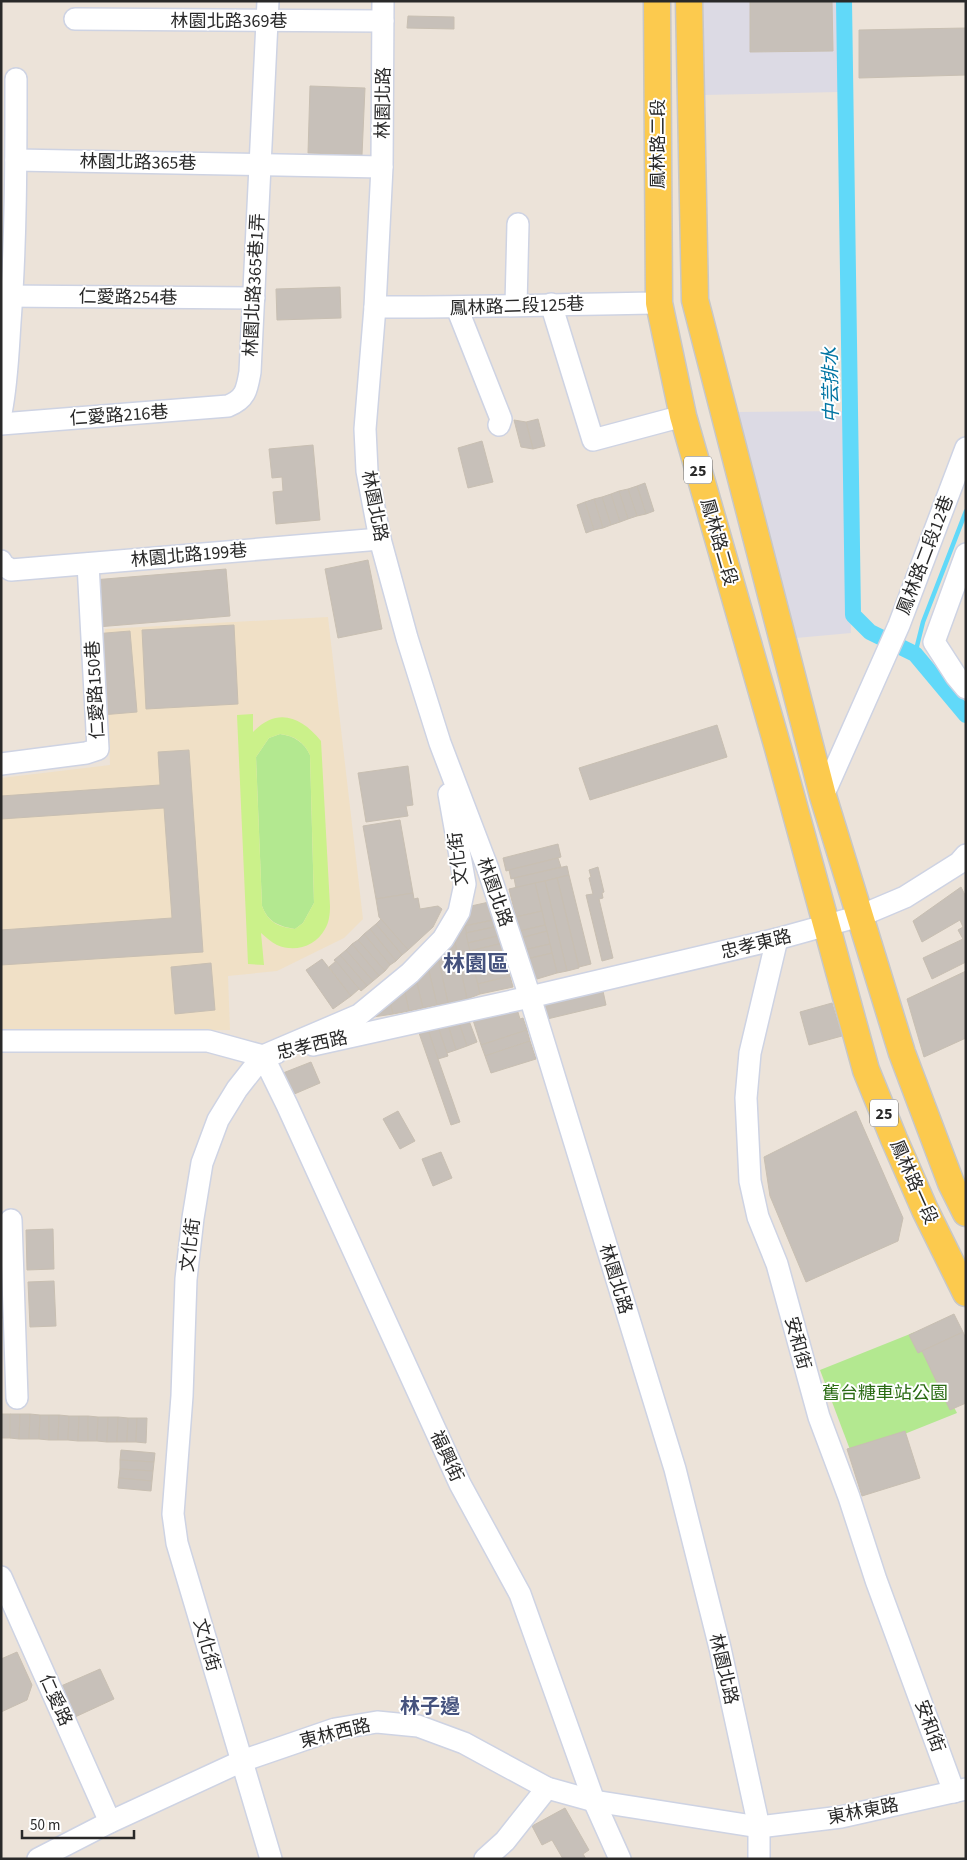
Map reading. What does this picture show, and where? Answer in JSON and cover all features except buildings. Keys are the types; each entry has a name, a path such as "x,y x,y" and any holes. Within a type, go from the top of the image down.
{"main road":[{"name":"鳳林路二段","path":"657,1 659,303 683,416 778,748 826,925"},
{"name":"鳳林路二段","path":"688,1 695,300 823,796 860,916"},
{"name":"鳳林路一段","path":"860,916 902,1053 951,1183 966,1213"},
{"name":"鳳林路一段","path":"826,925 866,1070 921,1201 966,1293"}],"street":[{"name":"林園北路369巷","path":"75,19 268,11 383,11"},
{"path":"260,164 268,11"},
{"name":"林園北路","path":"383,11 382,167 375,308 365,429 367,472 380,539 407,638 440,744 488,869 530,997 675,1469 720,1648 758,1827 759,1859"},
{"path":"1,413 5,394 8,224 16,160 16,79"},
{"name":"林園北路365巷","path":"16,160 382,167"},
{"name":"林園北路365巷1弄","path":"236,403 243,396 250,372 260,164"},
{"path":"516,305 518,224"},
{"name":"仁愛路254巷","path":"7,296 254,298"},
{"name":"鳳林路二段125巷","path":"375,308 659,303"},
{"path":"551,304 593,440 683,416"},
{"path":"457,308 501,419 499,425"},
{"name":"仁愛路216巷","path":"1,424 228,406 236,403"},
{"name":"鳳林路二段12巷","path":"823,796 892,640 966,448"},
{"name":"林園北路199巷","path":"1,561 3,565 11,570 380,539"},
{"path":"966,554 934,642 966,688"},
{"name":"仁愛路150巷","path":"1,764 86,753 98,749 88,564"},
{"name":"文化街","path":"271,1859 177,1543 173,1514 182,1396 186,1279 193,1218 202,1163 218,1120 237,1090 263,1056 359,1014 410,973 443,939 459,912 465,884 440,744"},
{"name":"忠孝東路","path":"530,997 777,940 860,916 905,897 959,863 966,855"},
{"name":"安和街","path":"777,940 750,1053 746,1098 750,1181 758,1217 777,1264 819,1417 849,1497 876,1580 960,1790"},
{"name":"忠孝西路","path":"1,1041 208,1041 263,1056 530,997"},
{"name":"福興街","path":"263,1056 460,1484 520,1594 594,1801 620,1859"},
{"path":"12,1220 17,1398"},
{"name":"仁愛路","path":"1,1577 110,1822"},
{"name":"東林西路","path":"38,1859 110,1822 242,1761 335,1729 377,1722 418,1726 464,1743 548,1788 594,1801 758,1827"},
{"path":"485,1859 504,1840 548,1788"},
{"name":"東林東路","path":"758,1827 841,1817 960,1790"}],"shaded area":[{"path":"701,1 837,1 839,92 703,95"},
{"path":"845,411 851,633 796,638 736,412"},
{"path":"328,617 363,919 344,938 277,971 228,976 230,1030 1,1031 1,778 110,765 105,629"}],"green space":[{"path":"253,714 253,732 271,719 288,718 305,726 321,741 330,906 328,921 325,929 316,940 311,944 298,948 277,945 261,933 264,965 248,964 237,715","holes":["280,734 295,738 302,743 310,755 314,903 303,923 295,929 274,923 264,912 262,906 256,757 269,738"]},
{"path":"280,734 298,740 310,755 314,903 303,923 295,929 271,920 262,906 256,757 269,738"},
{"name":"舊台糖車站公園","path":"915,1332 957,1413 852,1455 820,1370"}],"waterway":[{"name":"中芸排水","path":"844,1 853,615 870,632 915,654 966,715"},
{"path":"915,654 923,622 966,511"}],"district":[{"name":"林園區","path":"476,963"},
{"name":"林子邊","path":"430,1706"}]}
